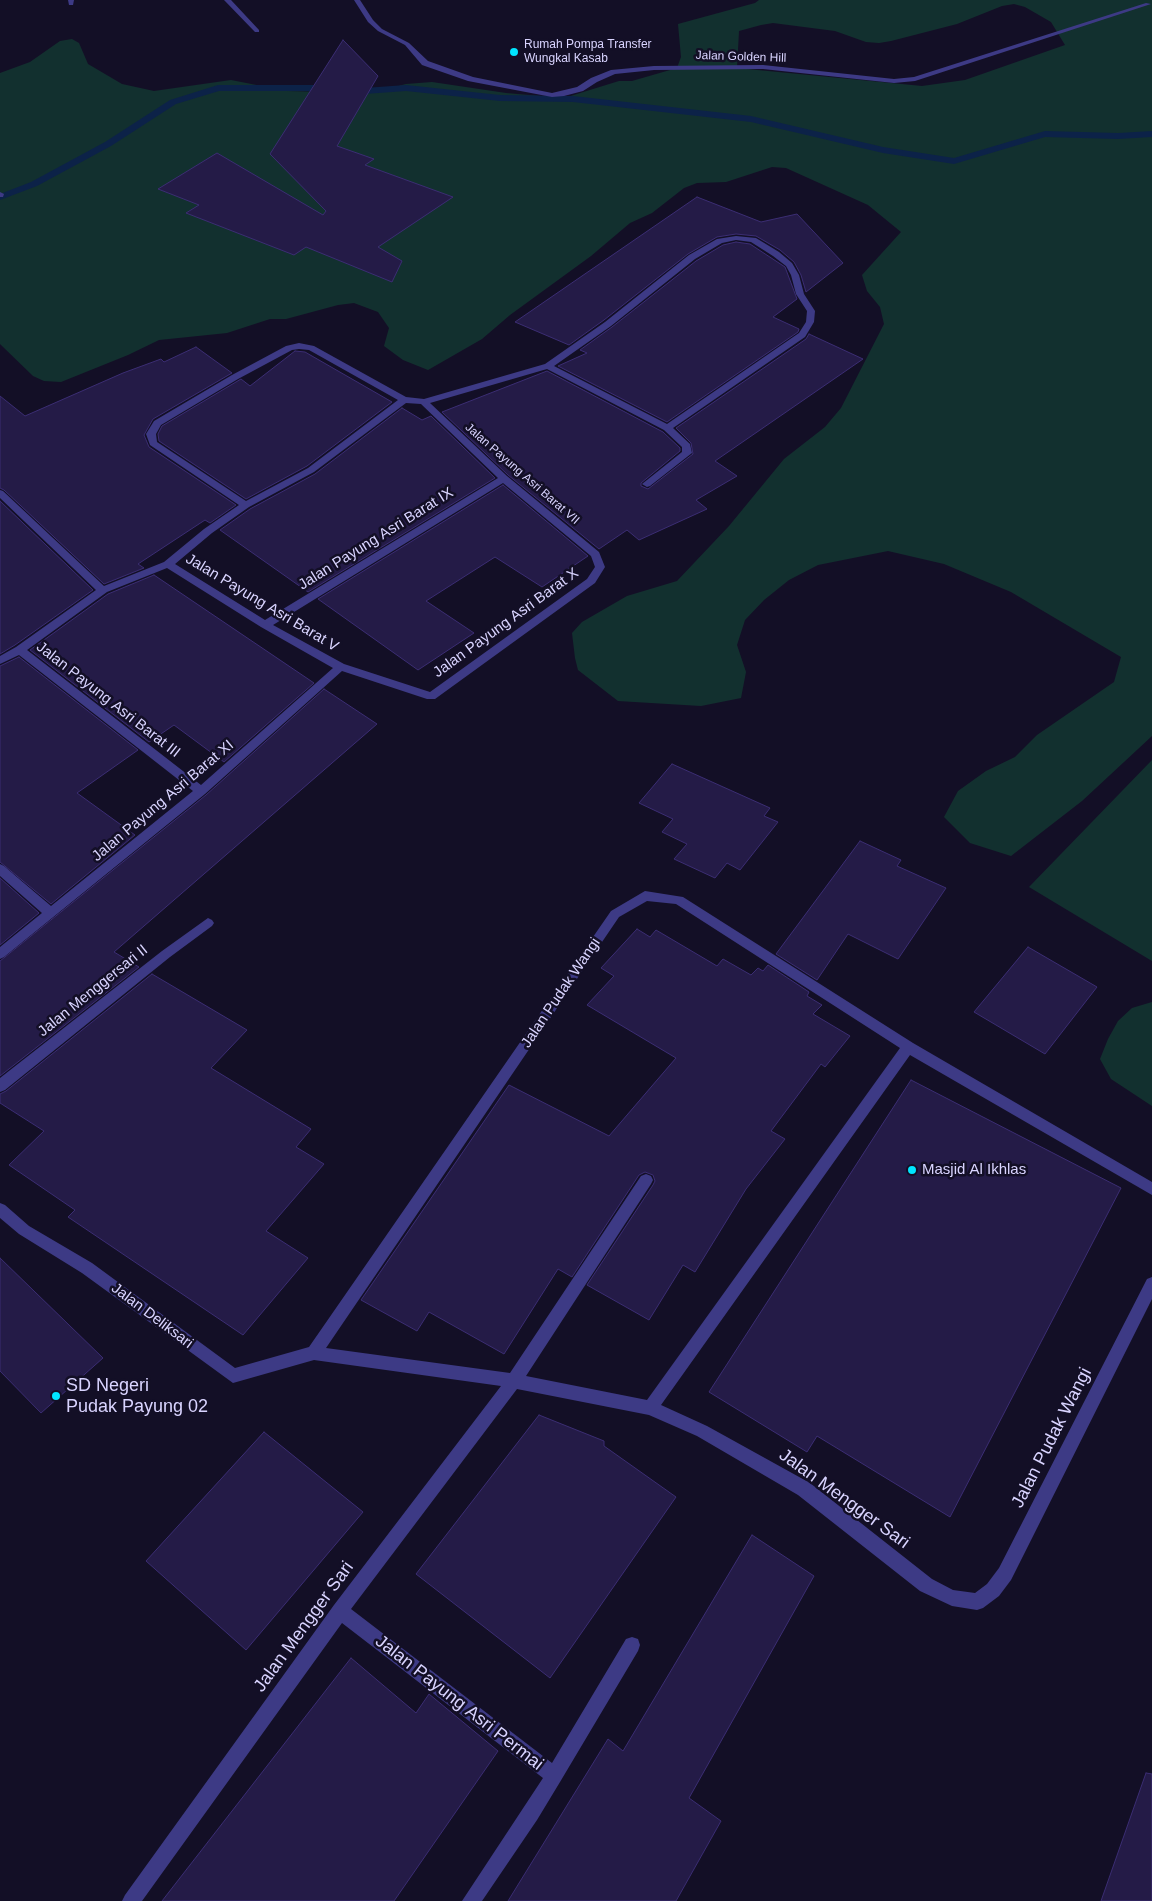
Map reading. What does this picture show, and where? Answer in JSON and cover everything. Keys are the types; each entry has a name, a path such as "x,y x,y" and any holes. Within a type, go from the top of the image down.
{"street":[{"path":"227,0 257,31"},
{"name":"Jalan Golden Hill","path":"357,0 370,21 380,30 407,44 425,63 471,79 552,94 564,94 580,89 594,80 614,72 654,68 763,67 894,81 915,79 1148,4"},
{"path":"246,505 154,443 151,434 157,423 288,348 299,346 311,348 404,400 424,402 548,366 608,324 692,257 720,241 736,238 753,240 790,265 800,294 811,311 810,322 802,335 667,428"},
{"path":"548,366 667,428 687,446 687,453 647,484"},
{"path":"0,660 20,650 103,590 168,564 208,531 246,505 305,474 404,400"},
{"name":"Jalan Payung Asri Barat VII","path":"424,402 504,478 595,554 600,567"},
{"name":"Jalan Payung Asri Barat IX","path":"265,625 504,478"},
{"path":"0,493 103,590"},
{"name":"Jalan Payung Asri Barat V","path":"168,564 265,625 340,667"},
{"name":"Jalan Payung Asri Barat X","path":"340,667 431,696 591,581 600,567"},
{"name":"Jalan Payung Asri Barat III","path":"20,650 201,791"},
{"name":"Jalan Payung Asri Barat XI","path":"0,954 201,791 340,667"},
{"path":"0,869 51,912"},
{"name":"Jalan Pudak Wangi","path":"314,1353 615,914 645,896 679,900 908,1047 1152,1189"},
{"name":"Jalan Menggersari II","path":"0,1086 166,954 208,923"},
{"path":"650,1408 908,1047"},
{"name":"Jalan Mengger Sari","path":"131,1901 340,1611 514,1381 646,1180"},
{"name":"Jalan Deliksari","path":"0,1209 24,1230 87,1268 233,1376 314,1353"},
{"name":"Jalan Pudak Wangi","path":"977,1602 993,1590 1005,1574 1152,1284"},
{"name":"Jalan Mengger Sari","path":"314,1353 514,1381 650,1408 710,1436 804,1489 926,1585 952,1598 977,1602"},
{"name":"Jalan Payung Asri Permai","path":"340,1611 554,1776 531,1814 471,1901"},
{"path":"554,1776 632,1645"}],"green space":[{"path":"759,0 1152,0 1152,736 1082,801 1011,856 970,843 944,817 958,791 986,771 1015,757 1037,735 1114,682 1121,657 1011,592 944,564 888,551 818,565 789,580 764,600 745,620 737,645 746,672 741,698 701,706 618,701 578,670 575,658 572,633 582,622 627,596 677,581 729,526 784,459 825,427 841,408 884,324 880,307 867,291 862,275 901,232 868,205 786,168 772,167 726,182 697,183 684,188 652,213 630,223 591,256 510,315 482,339 428,370 403,360 384,346 389,328 378,312 354,303 338,305 286,319 270,319 227,333 159,340 128,355 61,382 44,381 33,376 0,344 0,73 30,62 60,41 72,39 79,43 88,64 122,84 154,91 231,80 287,91 370,93 406,84 432,82 506,93 564,98 619,81 632,81 677,68 681,57 678,24 755,3","holes":["1014,4 1025,7 1051,22 1065,45 965,80 922,86 737,68 739,31 761,25 773,23 835,31 866,42 879,43 957,24 1002,6"]},
{"path":"1152,760 1152,961 1029,887"},
{"path":"1152,1002 1152,1106 1111,1079 1100,1059 1118,1021 1132,1008"}],"building":[{"path":"343,40 378,76 337,146 374,159 365,165 453,197 378,247 402,261 392,282 306,247 294,255 186,213 199,205 158,189 217,153 323,215 326,211 270,154"},
{"path":"697,197 761,222 797,214 843,263 806,292 801,275 794,262 780,250 756,236 736,234 717,237 688,254 569,345 515,322"},
{"path":"736,242 750,244 785,267 797,299 773,317 799,329 798,332 667,422 558,366 587,353 580,350 696,261 723,245"},
{"path":"809,334 863,359 715,461 737,476 696,500 707,509 639,540 627,530 599,549 508,475 442,412 547,371 663,432 680,448 680,451 641,483 641,486 648,489 693,454 691,443 676,428 806,339"},
{"path":"196,347 232,373 153,419 144,435 149,447 236,505 210,523 205,520 138,564 144,568 104,584 0,488 0,396 25,416 123,373 161,359 164,362"},
{"path":"295,351 305,352 392,402 307,466 246,499 159,441 158,434 162,426 241,379 250,386"},
{"path":"402,408 422,420 431,416 495,478 308,592 220,530 250,509 315,474"},
{"path":"503,485 588,556 542,587 495,557 426,601 474,633 418,670 318,599"},
{"path":"0,501 93,590 0,654"},
{"path":"154,575 314,683 224,762 174,725 149,742 30,650 108,594"},
{"path":"19,657 138,750 77,793 135,835 51,904 0,862 0,666"},
{"path":"324,689 377,724 114,952 139,967 0,1076 0,961 206,795"},
{"path":"672,764 770,808 764,816 778,822 740,870 727,863 715,878 674,859 687,844 662,832 673,819 639,803"},
{"path":"860,841 901,860 897,866 946,888 898,959 848,934 817,980 776,954"},
{"path":"0,878 39,913 0,945"},
{"path":"637,929 650,937 656,930 717,966 723,959 751,975 758,968 763,971 768,965 809,992 807,996 822,1005 813,1014 850,1036 825,1067 821,1064 771,1131 785,1139 746,1189 695,1272 683,1265 649,1320 587,1285 653,1185 655,1181 653,1175 645,1172 639,1175 572,1277 558,1269 504,1354 429,1312 417,1331 361,1300 509,1085 609,1136 676,1058 587,1005 614,976 601,968"},
{"path":"1028,947 1097,987 1045,1054 974,1012"},
{"path":"152,974 247,1030 211,1068 311,1129 296,1147 324,1164 266,1231 308,1258 243,1335 68,1217 75,1210 9,1165 44,1131 0,1103 0,1094"},
{"path":"911,1080 1121,1188 950,1517 817,1436 807,1452 709,1392"},
{"path":"0,1258 103,1358 41,1413 0,1371"},
{"path":"539,1415 604,1441 604,1446 676,1497 550,1678 416,1574"},
{"path":"264,1432 363,1512 246,1650 146,1561"},
{"path":"752,1535 814,1576 689,1798 721,1821 676,1901 508,1901 608,1739 623,1751"},
{"path":"351,1658 416,1713 429,1694 498,1751 394,1901 162,1901"},
{"path":"1146,1773 1152,1774 1152,1901 1101,1901"}],"waterway":[{"path":"0,197 34,184 108,144 173,102 218,88 319,88 351,92 406,88 500,98 573,99 751,119 883,150 954,161 1045,134 1118,136 1152,134"}],"place":[{"name":"Rumah Pompa Transfer Wungkal Kasab","path":"514,52"},
{"name":"Masjid Al Ikhlas","path":"912,1170"},
{"name":"SD Negeri Pudak Payung 02","path":"56,1396"}]}
